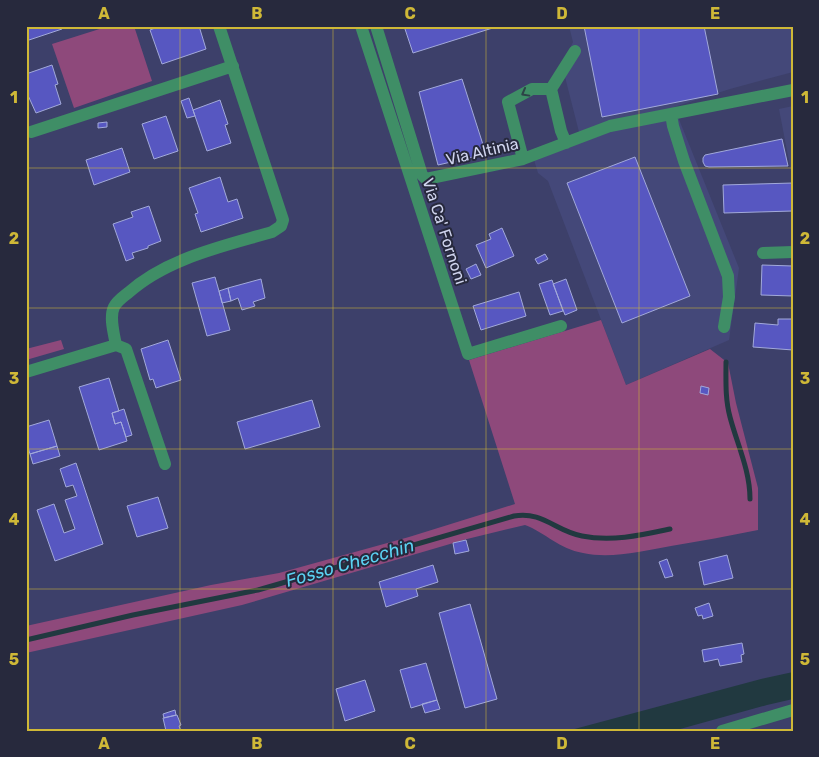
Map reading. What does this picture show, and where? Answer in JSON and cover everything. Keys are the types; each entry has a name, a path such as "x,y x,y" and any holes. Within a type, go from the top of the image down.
{"street":[{"path":"116,345 112,318 114,308 132,289 164,269 185,259 272,232 281,226 283,220 219,26"},
{"name":"Via Ca' Fornoni","path":"361,26 468,354 561,326"},
{"name":"Via Altinia","path":"376,26 422,175 426,180 523,159 610,126 793,90"},
{"path":"566,143 561,130 552,89 575,51"},
{"path":"31,132 233,66"},
{"path":"523,159 508,102 532,89 552,89"},
{"path":"671,114 684,161 728,276 729,297 724,328"},
{"path":"763,253 793,252"},
{"path":"26,372 116,345 126,350 165,464"},
{"path":"722,731 793,710"}],"shaded area":[{"path":"109,26 134,26 152,81 74,108 52,44"},
{"path":"569,26 793,26 793,72 674,107 739,268 729,340 626,385 548,181 538,173 531,150 579,132 562,65 573,42"},
{"path":"793,106 793,182 779,109"},
{"path":"601,320 626,385 710,349 728,363 736,403 758,488 758,530 638,552 594,555 567,548 525,525 467,539 242,605 26,653 26,626 211,585 279,573 409,537 515,504 469,360"},
{"path":"61,340 64,349 26,360 26,349"},
{"path":"793,672 793,699 673,731 567,731 761,679"}],"building":[{"path":"26,26 61,26 62,29 26,41"},
{"path":"160,26 199,26 206,49 162,64 150,30"},
{"path":"404,26 499,26 413,53"},
{"path":"584,26 704,26 718,94 602,117"},
{"path":"52,65 58,84 55,85 61,104 36,113 26,91 26,74"},
{"path":"462,79 486,154 438,165 419,92"},
{"path":"189,98 195,116 187,118 181,101"},
{"path":"220,100 228,124 225,125 231,143 207,151 193,110"},
{"path":"166,116 178,151 154,159 142,124"},
{"path":"107,122 107,127 98,128 98,123"},
{"path":"782,139 788,166 709,167 705,166 703,162 705,155"},
{"path":"122,148 130,172 94,185 86,160"},
{"path":"635,157 690,296 622,323 567,183"},
{"path":"220,177 228,202 237,199 243,218 201,232 195,214 198,213 189,188"},
{"path":"793,183 793,211 724,213 723,185"},
{"path":"149,206 161,241 132,253 134,258 126,261 113,224 133,217 131,212"},
{"path":"502,228 514,256 486,268 476,245 491,239 489,234"},
{"path":"545,254 548,259 538,264 535,259"},
{"path":"476,264 481,275 471,279 466,269"},
{"path":"762,265 793,266 793,296 761,295"},
{"path":"215,277 230,330 207,336 192,283"},
{"path":"261,279 265,298 253,302 255,306 242,310 238,298 231,301 228,288"},
{"path":"566,279 577,310 565,315 553,284"},
{"path":"552,280 563,311 550,315 539,284"},
{"path":"228,288 231,301 222,303 219,291"},
{"path":"519,292 526,316 481,330 473,306"},
{"path":"778,319 793,319 793,350 753,347 755,323 778,325"},
{"path":"168,340 181,380 156,388 153,379 150,380 141,349"},
{"path":"109,378 119,411 112,413 115,424 121,422 127,441 99,450 79,387"},
{"path":"701,386 709,388 708,395 700,393"},
{"path":"312,400 320,427 245,449 237,422"},
{"path":"124,409 132,435 126,437 121,422 115,424 112,413"},
{"path":"49,420 57,446 30,454 26,441 26,427"},
{"path":"57,446 60,456 33,464 30,454"},
{"path":"76,463 103,544 55,561 37,510 54,504 64,533 75,529 65,500 77,496 73,485 66,487 60,469"},
{"path":"158,497 168,528 137,537 127,506"},
{"path":"466,540 469,551 455,554 453,543"},
{"path":"727,555 733,578 704,585 699,562"},
{"path":"667,559 673,576 665,578 659,562"},
{"path":"433,565 438,582 416,589 418,596 386,607 379,582"},
{"path":"709,603 713,616 703,619 702,615 698,616 695,608"},
{"path":"470,604 497,699 465,708 439,613"},
{"path":"742,643 744,654 741,655 742,662 720,666 718,659 704,662 702,650"},
{"path":"426,663 437,700 411,708 400,670"},
{"path":"365,680 375,711 345,721 336,689"},
{"path":"437,700 440,709 425,713 422,704"},
{"path":"175,710 176,715 164,718 163,714"},
{"path":"177,715 181,731 166,731 163,718"}],"waterway":[{"name":"Fosso Checchin","path":"726,362 728,410 746,467 750,499"},
{"name":"Fosso Checchin","path":"26,640 133,615 258,590 514,516 533,516 573,534 593,538 627,537 670,529"}]}
